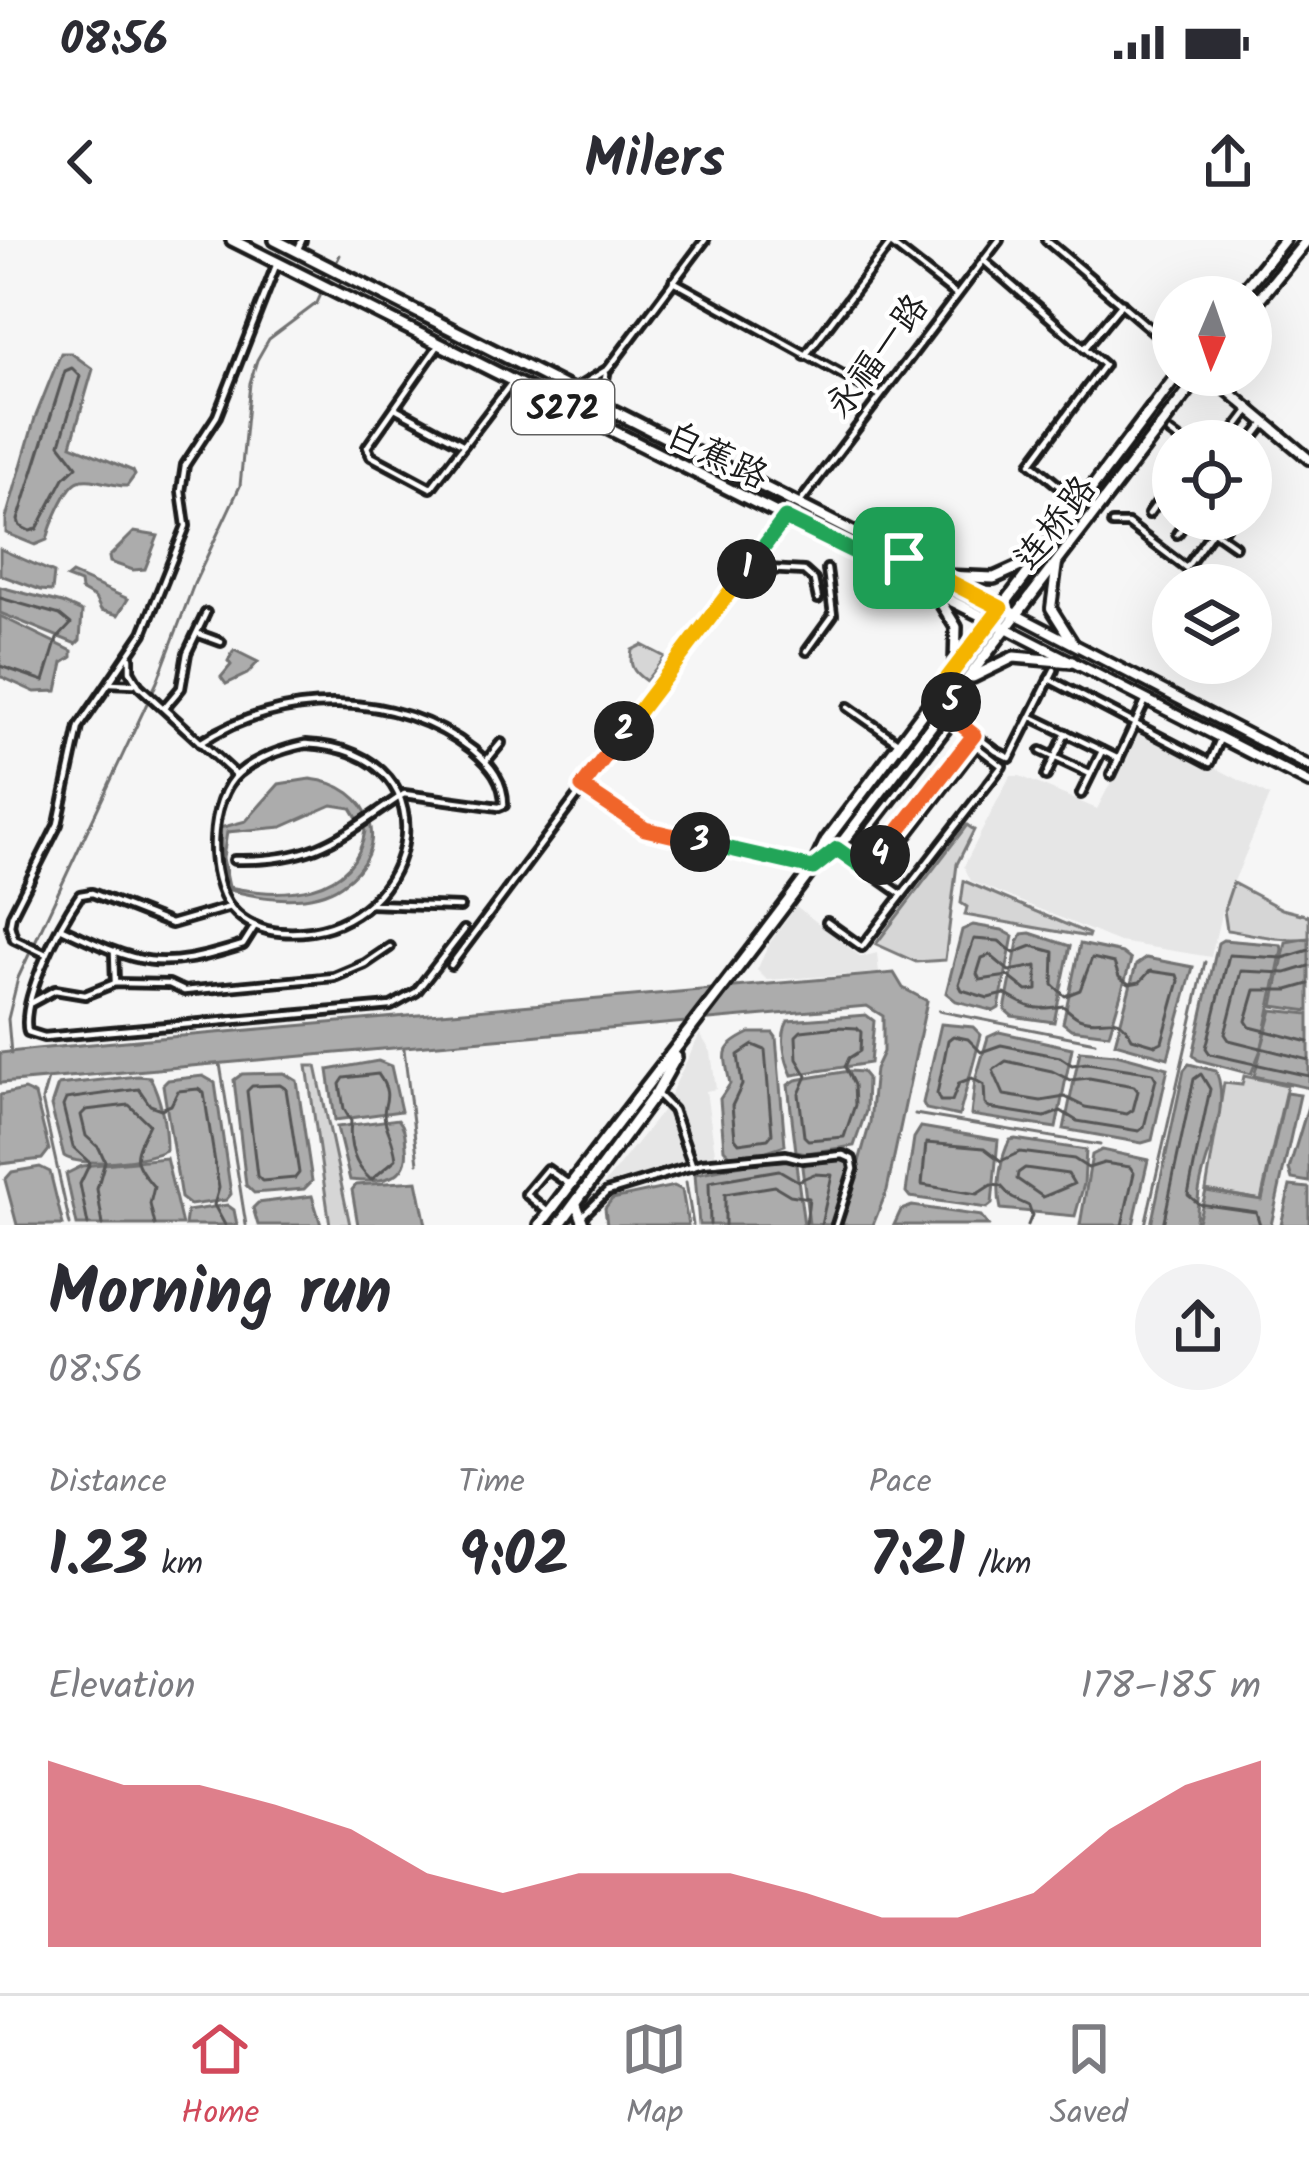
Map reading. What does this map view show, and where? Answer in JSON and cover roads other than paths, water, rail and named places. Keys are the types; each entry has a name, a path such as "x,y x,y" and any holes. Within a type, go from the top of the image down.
{"main road":[{"name":"白蕉路","path":"232,240 1309,783"},
{"name":"白蕉路","path":"275,240 299,245 402,304 931,573"},
{"path":"1255,276 1284,240"},
{"path":"1272,283 1307,240"},
{"path":"393,322 402,304"},
{"name":"连桥路","path":"687,1036 805,880 826,841 1161,396"},
{"name":"连桥路","path":"813,868 837,849 1187,396"},
{"path":"1234,396 1266,420"},
{"path":"1272,426 1309,459"},
{"path":"1054,539 1067,549"},
{"path":"931,573 981,580 1007,574 1040,556"},
{"path":"895,572 904,558"},
{"path":"1058,560 1051,608 1078,648"},
{"name":"S272","path":"931,573 1017,615"},
{"path":"926,588 953,619 958,646 953,670"},
{"path":"1017,615 1309,766"},
{"path":"964,684 1014,657 1072,662"},
{"path":"939,689 953,700"},
{"path":"560,1225 656,1093 687,1036"},
{"path":"540,1225 687,1036"},
{"path":"567,1189 583,1221"}],"street":[{"path":"575,389 608,369 705,240"},
{"name":"永福一路","path":"799,504 999,240"},
{"path":"1046,240 1152,329"},
{"path":"805,356 889,242 956,295"},
{"path":"983,260 1104,364 1031,463 1070,495"},
{"path":"46,954 21,944 10,933 12,915 58,824 79,727 143,633 186,526 181,490 185,465 209,432 277,263"},
{"path":"674,281 879,395"},
{"path":"1085,348 1122,303"},
{"path":"439,345 368,443 371,456 430,488 512,382"},
{"path":"608,369 603,390 609,407"},
{"path":"394,407 464,445"},
{"path":"1242,420 1251,408"},
{"path":"650,466 656,454"},
{"path":"1149,514 1152,510"},
{"path":"451,965 785,518"},
{"path":"1112,524 1128,524 1186,568 1206,540"},
{"path":"1228,540 1235,546"},
{"path":"747,568 804,571 814,580 818,599"},
{"path":"808,651 833,615 827,569"},
{"path":"164,708 181,688 187,653 206,614"},
{"path":"200,634 221,642"},
{"path":"130,654 130,670 139,686 236,775"},
{"path":"944,711 1010,758 1054,670"},
{"path":"1049,680 1210,763 1220,739"},
{"path":"106,685 121,681 139,686"},
{"path":"1112,775 1146,700"},
{"path":"200,742 278,710 350,704 387,710 457,737 486,761 504,796 502,807 409,793 354,830 303,854 234,860"},
{"path":"848,707 899,743"},
{"path":"1032,717 1119,759"},
{"path":"848,857 955,719"},
{"path":"1046,776 1066,734"},
{"path":"868,871 974,735"},
{"path":"486,761 501,743"},
{"path":"326,746 365,760 396,785 406,823 400,861 370,904 351,918 315,931 277,932 255,926 230,908 218,874 214,839 219,805 236,775 288,748 326,746"},
{"path":"827,922 862,947 1002,766 976,746 876,876"},
{"path":"1041,751 1090,775"},
{"path":"1081,794 1102,751"},
{"path":"582,787 645,829 813,868"},
{"path":"837,849 902,895"},
{"path":"230,908 171,924 83,892 40,976 28,1009 28,1031 44,1037 392,1006 416,992 464,930"},
{"path":"370,904 460,907"},
{"path":"62,928 114,953 178,964 243,945 255,926"},
{"path":"40,976 42,990 50,992 85,995 115,983 169,984 184,991 319,979 350,972 390,947"},
{"path":"114,953 115,983"},
{"path":"28,1009 50,992"},
{"path":"656,1093 673,1110 693,1167"},
{"path":"583,1221 607,1192 693,1167 786,1155 802,1159 848,1156 854,1169 836,1225"},
{"path":"549,1213 526,1194 547,1169 567,1189"}],"water":[{"path":"61,353 71,353 93,369 71,445 135,475 127,486 90,480 74,484 47,540 35,545 6,533 6,518 35,418"},
{"path":"134,532 158,536 145,569 110,562 109,557"},
{"path":"0,549 54,573 52,591 0,575"},
{"path":"72,574 128,599 118,615 101,610 80,583 67,578"},
{"path":"0,587 82,612 80,640 76,644 0,613"},
{"path":"0,616 72,651 63,663 57,691 35,692 0,676"},
{"path":"234,650 258,662 247,674 226,684 221,677 231,665 228,661"},
{"path":"310,779 332,784 362,806 369,821 368,854 358,870 329,892 287,899 230,890 222,868 220,828 246,821 279,784","holes":["332,805 351,808 365,831 358,853 331,881 292,892 229,887 223,858 227,832 282,827"]},
{"path":"973,925 1013,936 999,1008 994,1011 956,1001 946,993 962,930"},
{"path":"1022,934 1070,946 1054,1022 1012,1016 1005,1010 1018,942"},
{"path":"1309,938 1309,1011 1273,1006 1286,942"},
{"path":"1218,943 1281,945 1282,949 1262,1047 1251,1074 1193,1055"},
{"path":"1080,944 1122,953 1131,960 1109,1034 1071,1029 1063,1023"},
{"path":"1146,958 1193,967 1168,1058 1115,1043 1136,965"},
{"path":"894,973 903,988 927,1001 887,1190 873,1225 841,1225 870,1123 875,1069 883,1052 883,1016 867,1006 0,1083 0,1053"},
{"path":"1272,1010 1309,1014 1309,1088 1254,1076"},
{"path":"866,1015 874,1021 870,1063 792,1075 784,1048 788,1021"},
{"path":"941,1024 973,1027 981,1035 959,1116 926,1109 923,1103"},
{"path":"999,1032 1072,1048 1056,1128 971,1115 988,1037"},
{"path":"750,1033 776,1037 785,1145 730,1155 724,1149 720,1099 730,1084 726,1052"},
{"path":"1080,1051 1116,1054 1168,1068 1152,1140 1142,1143 1064,1129"},
{"path":"378,1061 391,1066 401,1111 335,1120 328,1070"},
{"path":"1189,1064 1216,1071 1221,1099 1195,1225 1151,1225 1184,1070"},
{"path":"862,1072 867,1078 866,1111 854,1146 796,1151 788,1085"},
{"path":"284,1073 297,1081 312,1181 304,1189 254,1193 246,1185 234,1080 242,1074"},
{"path":"203,1076 215,1083 231,1194 226,1200 190,1205 181,1198 163,1085 168,1080"},
{"path":"150,1077 154,1085 166,1150 115,1161 85,1162 64,1156 51,1106 58,1085"},
{"path":"24,1090 35,1095 49,1150 42,1159 0,1164 0,1095"},
{"path":"1286,1093 1300,1095 1271,1225 1197,1225 1206,1191 1262,1200"},
{"path":"1309,1103 1309,1182 1292,1179 1289,1169"},
{"path":"398,1119 406,1158 398,1173 381,1180 350,1180 337,1127"},
{"path":"921,1127 998,1140 992,1204 987,1208 910,1197 906,1192 914,1138"},
{"path":"1010,1140 1086,1150 1084,1184 1075,1216 1001,1209 1001,1164"},
{"path":"1102,1150 1148,1160 1133,1225 1080,1225 1092,1155"},
{"path":"166,1158 182,1225 77,1225 66,1174 82,1166"},
{"path":"778,1158 796,1164 804,1225 699,1225 695,1174"},
{"path":"836,1159 847,1162 849,1168 835,1218 829,1225 809,1224 802,1167"},
{"path":"40,1167 50,1172 63,1225 17,1225 5,1180 12,1172"},
{"path":"417,1181 426,1225 358,1225 352,1190 356,1185"},
{"path":"674,1186 682,1190 688,1225 607,1225 605,1208 612,1199"},
{"path":"1290,1186 1309,1188 1309,1225 1281,1225"},
{"path":"312,1196 321,1225 258,1225 253,1208 258,1203"},
{"path":"227,1205 234,1210 237,1225 185,1225 187,1211"},
{"path":"912,1206 981,1216 988,1225 894,1225 901,1210"}],"waterway":[{"path":"326,283 340,255"},
{"path":"11,1054 8,1019 18,978 157,682 194,584 240,486 250,383 257,360 269,339 317,303 322,292"},
{"path":"1145,1225 1205,962"},
{"path":"939,1011 1095,1042"},
{"path":"404,1049 418,1163"},
{"path":"220,1064 246,1225"},
{"path":"48,1079 42,1100 70,1225"},
{"path":"915,1114 1100,1145"},
{"path":"686,1182 693,1225"}]}
